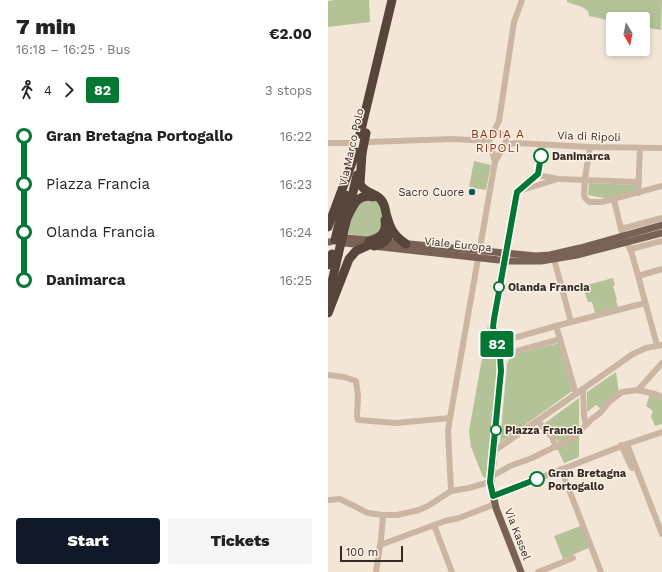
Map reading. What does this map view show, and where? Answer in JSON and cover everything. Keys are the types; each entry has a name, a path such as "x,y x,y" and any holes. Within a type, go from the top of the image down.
{"highway":[{"name":"Via Marco Polo","path":"365,137 392,0"},
{"name":"Via Marco Polo","path":"328,300 335,255 343,219 359,152 365,137 397,0"},
{"path":"328,227 359,152"},
{"path":"359,152 360,184 366,191 377,196 383,202 390,229 389,237 384,242 370,244"},
{"path":"328,312 349,259 356,251 370,244 382,235 386,228 383,211 378,200 369,196 358,198 343,219"},
{"path":"390,229 406,244"},
{"name":"Via Marco Polo","path":"328,273 335,255"},
{"path":"328,265 335,255"}],"main road":[{"name":"Viale Europa","path":"384,242 534,262 576,255 626,239 662,225"},
{"name":"Viale Europa","path":"505,257 546,256 580,248 662,233"},
{"name":"Viale Europa","path":"345,241 479,254"},
{"path":"494,451 500,356 496,343 493,322 505,257"},
{"name":"Via Kassel","path":"494,451 491,480 493,496 521,572"}],"street":[{"path":"495,162 491,138 499,121 514,22 522,0"},
{"path":"451,491 448,431 495,162 503,147 504,136 499,121"},
{"path":"365,137 458,139 491,138 499,133 504,136"},
{"name":"Via di Ripoli","path":"504,136 516,143"},
{"path":"328,143 352,143"},
{"name":"Via di Ripoli","path":"503,147 516,143 590,147 662,148"},
{"path":"505,257 517,191 537,175 539,171 542,145"},
{"path":"492,147 496,150 503,147"},
{"path":"590,147 584,181 584,197 587,201 597,203 614,200 662,186"},
{"path":"638,193 640,148"},
{"path":"537,175 584,181 639,182"},
{"path":"517,191 559,179"},
{"path":"494,451 583,390 635,352 660,345 645,302 614,200"},
{"name":"Viale Europa","path":"626,239 662,218"},
{"name":"Viale Europa","path":"626,239 662,241"},
{"path":"554,259 571,322"},
{"path":"638,276 662,269"},
{"path":"496,343 645,302"},
{"path":"556,326 576,394"},
{"path":"500,356 560,338"},
{"path":"638,390 662,363"},
{"path":"328,376 344,377 356,381 358,396 358,420 396,424 450,418"},
{"path":"583,390 584,416 586,425"},
{"path":"328,500 340,499 366,512 382,515 397,515 419,510 451,491 469,488 491,480 510,466 556,447 573,438 600,413 610,401 622,392 638,390 662,397"},
{"path":"538,421 549,434 556,447"},
{"path":"493,496 624,444 662,432"},
{"path":"624,444 635,466 662,534"},
{"path":"561,469 601,572"},
{"path":"380,545 495,504"},
{"path":"376,572 382,515"},
{"path":"434,525 452,572"},
{"name":"Via Kassel","path":"538,572 573,558"}],"green space":[{"path":"369,0 370,22 328,27 328,1"},
{"path":"567,0 662,0 661,30 650,28 650,12 606,12 606,20 589,16 588,11 582,7 567,2"},
{"path":"474,161 491,165 486,190 469,187"},
{"path":"589,183 637,185 636,192 610,199 588,195"},
{"path":"358,200 376,200 381,206 384,224 378,235 366,237 348,234 355,204"},
{"path":"613,278 615,285 613,286 618,307 595,313 592,302 588,302 584,291 589,288 587,285"},
{"path":"488,325 490,325 497,366 487,478 483,477 471,447 469,431"},
{"path":"559,343 572,391 500,443 507,364 511,355"},
{"path":"616,372 619,392 600,408 596,405 587,412 587,392"},
{"path":"650,394 662,400 662,424 655,426 651,416 653,411 646,406"},
{"path":"579,398 579,457 564,463 557,448 559,443 545,423"},
{"path":"583,525 591,547 563,559 554,536"}],"bus line":[{"name":"82","path":"537,479 493,496 490,485 501,366 493,327 494,319 517,191 538,174 541,156"}],"place":[{"name":"Danimarca","path":"541,156"},
{"name":"Sacro Cuore","path":"472,192"},
{"name":"Olanda Francia","path":"499,287"},
{"name":"Piazza Francia","path":"496,430"},
{"name":"Gran Bretagna Portogallo","path":"537,479"}],"district":[{"name":"BADIA A RIPOLI","path":"498,141"}]}
